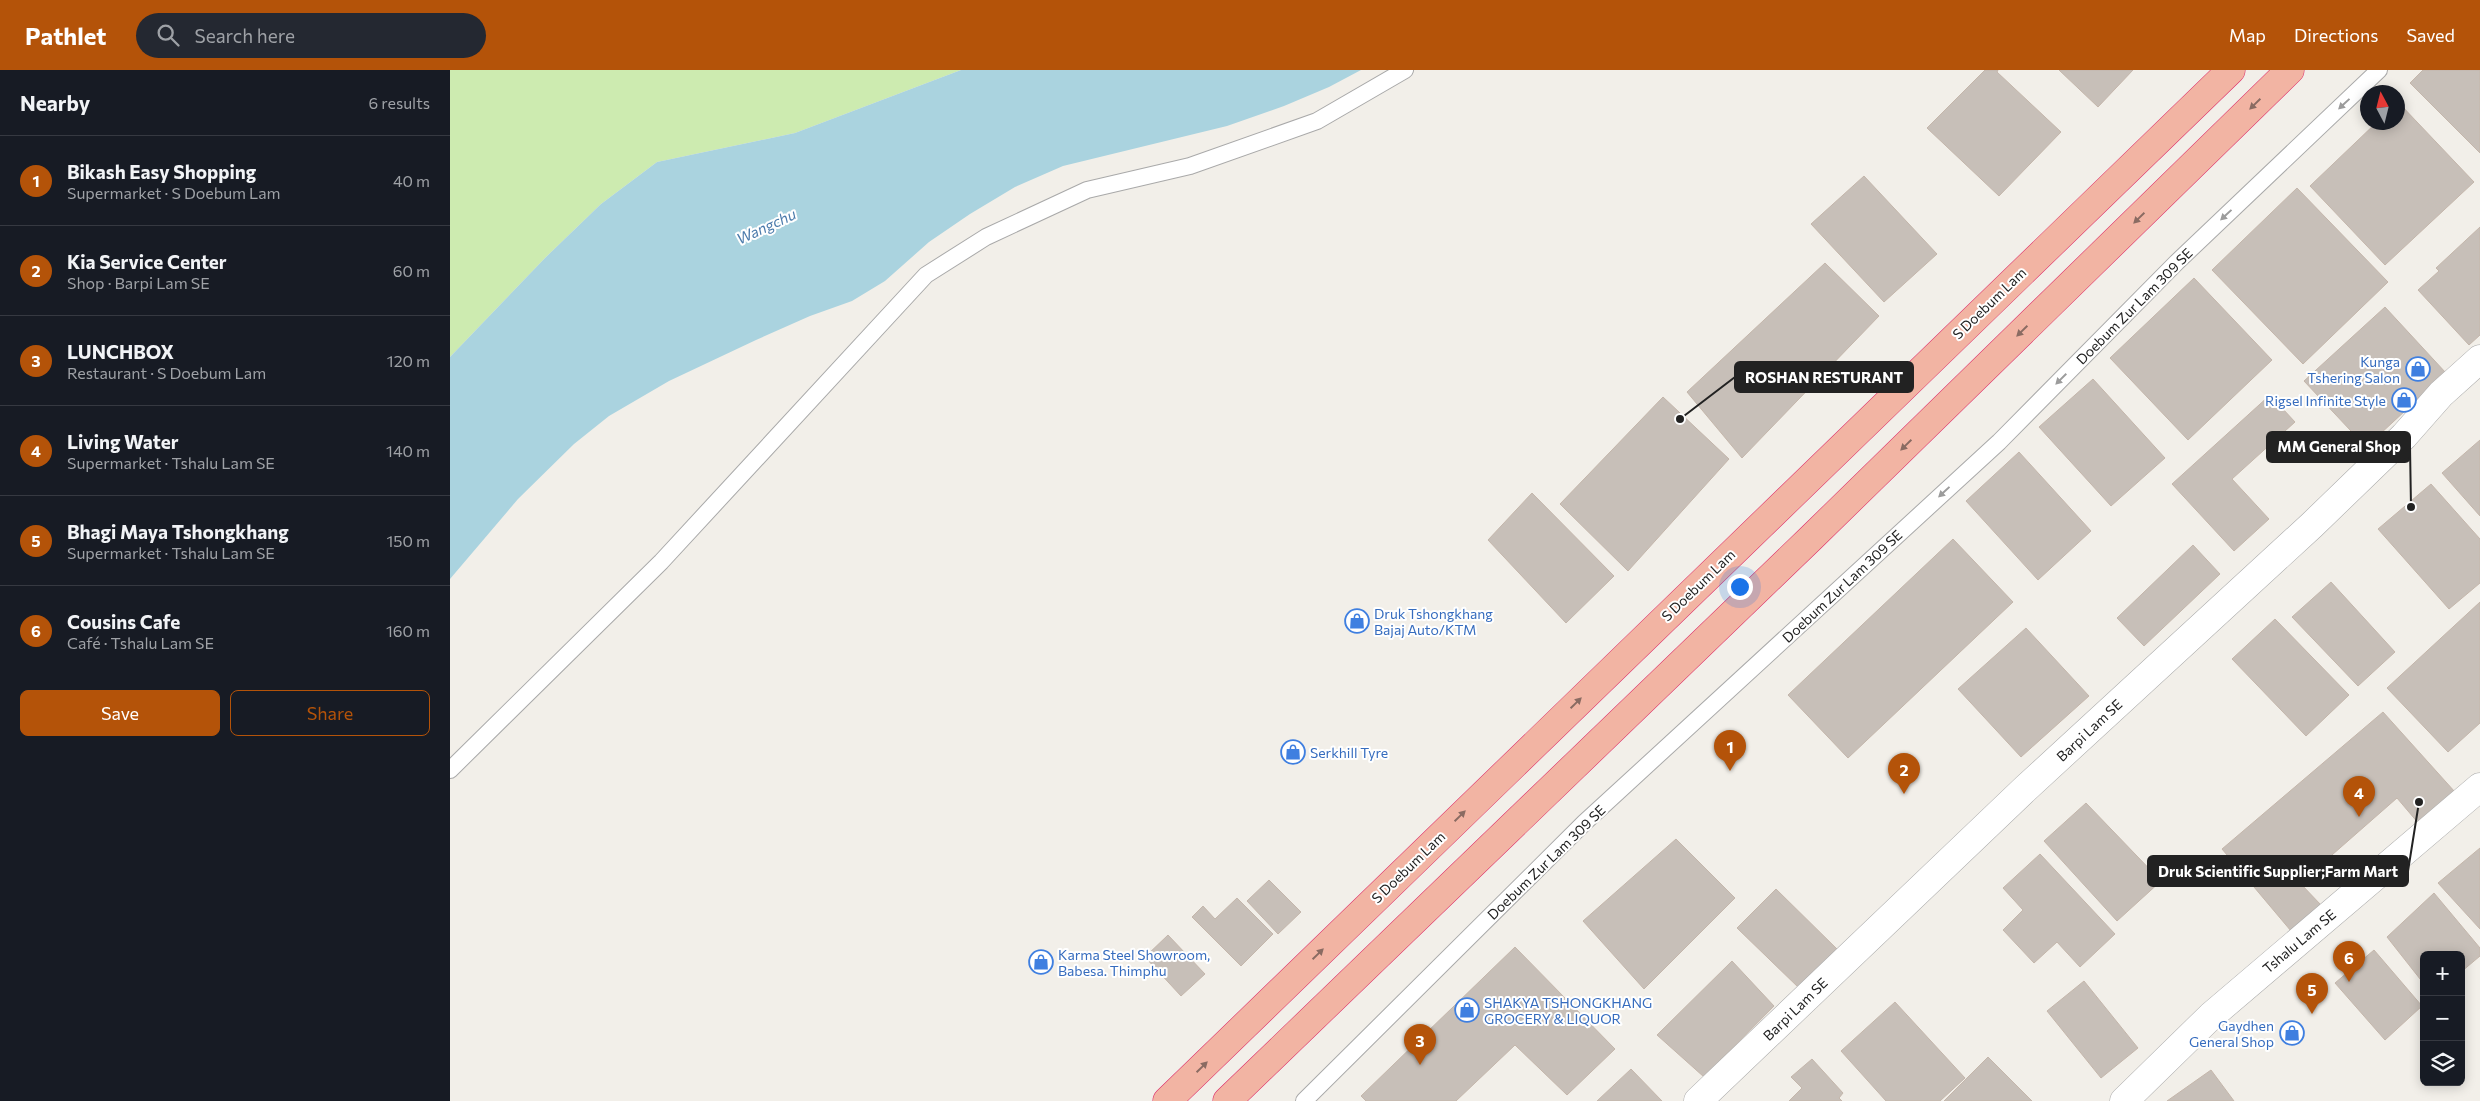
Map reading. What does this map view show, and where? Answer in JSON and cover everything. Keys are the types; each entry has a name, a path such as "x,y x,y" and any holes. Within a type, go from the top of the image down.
{"highway":[{"name":"S Doebum Lam","path":"1167,1101 2231,70"},
{"path":"1228,1101 1811,538 2290,70"}],"street":[{"name":"Barpi Lam SE","path":"1698,1101 2026,788 2312,525 2404,436 2441,394 2480,360"},
{"name":"Tshalu Lam SE","path":"2124,1101 2211,1016 2480,787"}],"lane":[{"path":"450,770 661,562 926,274 986,237 1087,190 1190,166 1317,121 1405,70"},
{"name":"Doebum Zur Lam 309 SE","path":"1304,1101 1584,823 1999,442 2177,262 2379,70"}],"green space":[{"path":"450,70 961,70 795,133 657,162 601,204 546,257 450,357"}],"water":[{"name":"Wangchu","path":"961,70 1361,70 1329,87 1284,106 1227,126 1063,166 1015,187 929,242 885,281 852,301 810,316 669,381 609,416 574,444 518,499 450,579 450,357 546,257 601,204 657,162 795,133"}],"building":[{"path":"1985,70 1998,70 1997,72 2061,132 1999,196 1927,128"},
{"path":"2059,70 2133,70 2098,107"},
{"path":"2423,70 2480,70 2480,153 2410,83"},
{"path":"2405,109 2474,182 2385,265 2310,186 2369,130 2405,130"},
{"path":"1864,176 1937,254 1884,302 1811,224"},
{"path":"2297,188 2388,282 2303,364 2212,270"},
{"path":"2480,227 2480,335 2469,345 2418,290 2439,271 2436,268"},
{"path":"1825,263 1879,316 1742,458 1687,392"},
{"path":"2194,278 2272,360 2188,440 2110,358"},
{"path":"2385,307 2446,373 2366,447 2304,381"},
{"path":"2093,379 2165,458 2111,506 2039,427"},
{"path":"2270,395 2295,422 2232,479 2269,519 2234,551 2172,484"},
{"path":"1663,397 1729,459 1628,571 1560,504"},
{"path":"2480,440 2480,516 2442,473"},
{"path":"2019,452 2091,531 2038,580 1966,501"},
{"path":"2431,484 2480,539 2480,583 2449,609 2378,529"},
{"path":"1532,493 1614,576 1566,623 1488,540"},
{"path":"1953,539 2013,602 1848,758 1788,695"},
{"path":"2193,545 2220,574 2144,646 2117,618"},
{"path":"2331,582 2395,652 2358,686 2292,617"},
{"path":"2480,602 2480,723 2448,752 2387,688"},
{"path":"2275,619 2349,695 2306,736 2232,659"},
{"path":"2026,628 2089,696 2021,757 1958,689"},
{"path":"2383,712 2455,792 2419,824 2397,798 2300,883 2321,905 2291,931 2222,849"},
{"path":"2086,803 2161,881 2117,921 2044,841"},
{"path":"1676,839 1735,898 1644,989 1583,921"},
{"path":"2480,848 2480,929 2438,883"},
{"path":"2040,854 2115,934 2080,967 2057,942 2034,963 2003,930 2023,910 2003,888"},
{"path":"1269,880 1301,912 1278,934 1247,901"},
{"path":"1776,889 1838,950 1800,989 1737,928"},
{"path":"2434,893 2480,948 2480,956 2465,969 2465,951 2420,951 2420,979 2387,937"},
{"path":"1237,898 1273,934 1241,966 1192,917 1203,906 1215,919"},
{"path":"1168,935 1205,974 1181,996 1145,957"},
{"path":"1515,947 1615,1049 1567,1095 1515,1045 1456,1101 1366,1101 1361,1096"},
{"path":"2374,950 2420,1004 2420,1008 2385,1040 2335,983"},
{"path":"1732,961 1774,1006 1704,1077 1657,1035"},
{"path":"2084,981 2138,1048 2101,1078 2047,1011"},
{"path":"1895,1002 1965,1078 1940,1101 1886,1101 1841,1051"},
{"path":"1988,1057 2032,1101 1944,1101"},
{"path":"1812,1059 1843,1093 1839,1098 1842,1101 1789,1101 1802,1088 1791,1077"},
{"path":"1631,1069 1662,1101 1597,1101"},
{"path":"2211,1070 2234,1101 2167,1101"}],"place":[{"name":"Kunga Tshering Salon","path":"2418,369"},
{"name":"Rigsel Infinite Style","path":"2404,400"},
{"name":"ROSHAN RESTURANT","path":"1680,419"},
{"name":"MM General Shop","path":"2411,507"},
{"name":"Druk Tshongkhang Bajaj Auto/KTM","path":"1357,621"},
{"name":"Serkhill Tyre","path":"1293,752"},
{"name":"Bikash Easy Shopping","path":"1730,771"},
{"name":"Kia Service Center","path":"1904,794"},
{"name":"Druk Scientific Supplier;Farm Mart","path":"2419,802"},
{"name":"Living Water","path":"2359,817"},
{"name":"Karma Steel Showroom, Babesa. Thimphu","path":"1041,962"},
{"name":"Cousins Cafe","path":"2349,982"},
{"name":"SHAKYA TSHONGKHANG GROCERY & LIQUOR","path":"1467,1010"},
{"name":"Bhagi Maya Tshongkhang","path":"2312,1014"},
{"name":"Gaydhen General Shop","path":"2292,1033"},
{"name":"LUNCHBOX","path":"1420,1065"}]}
